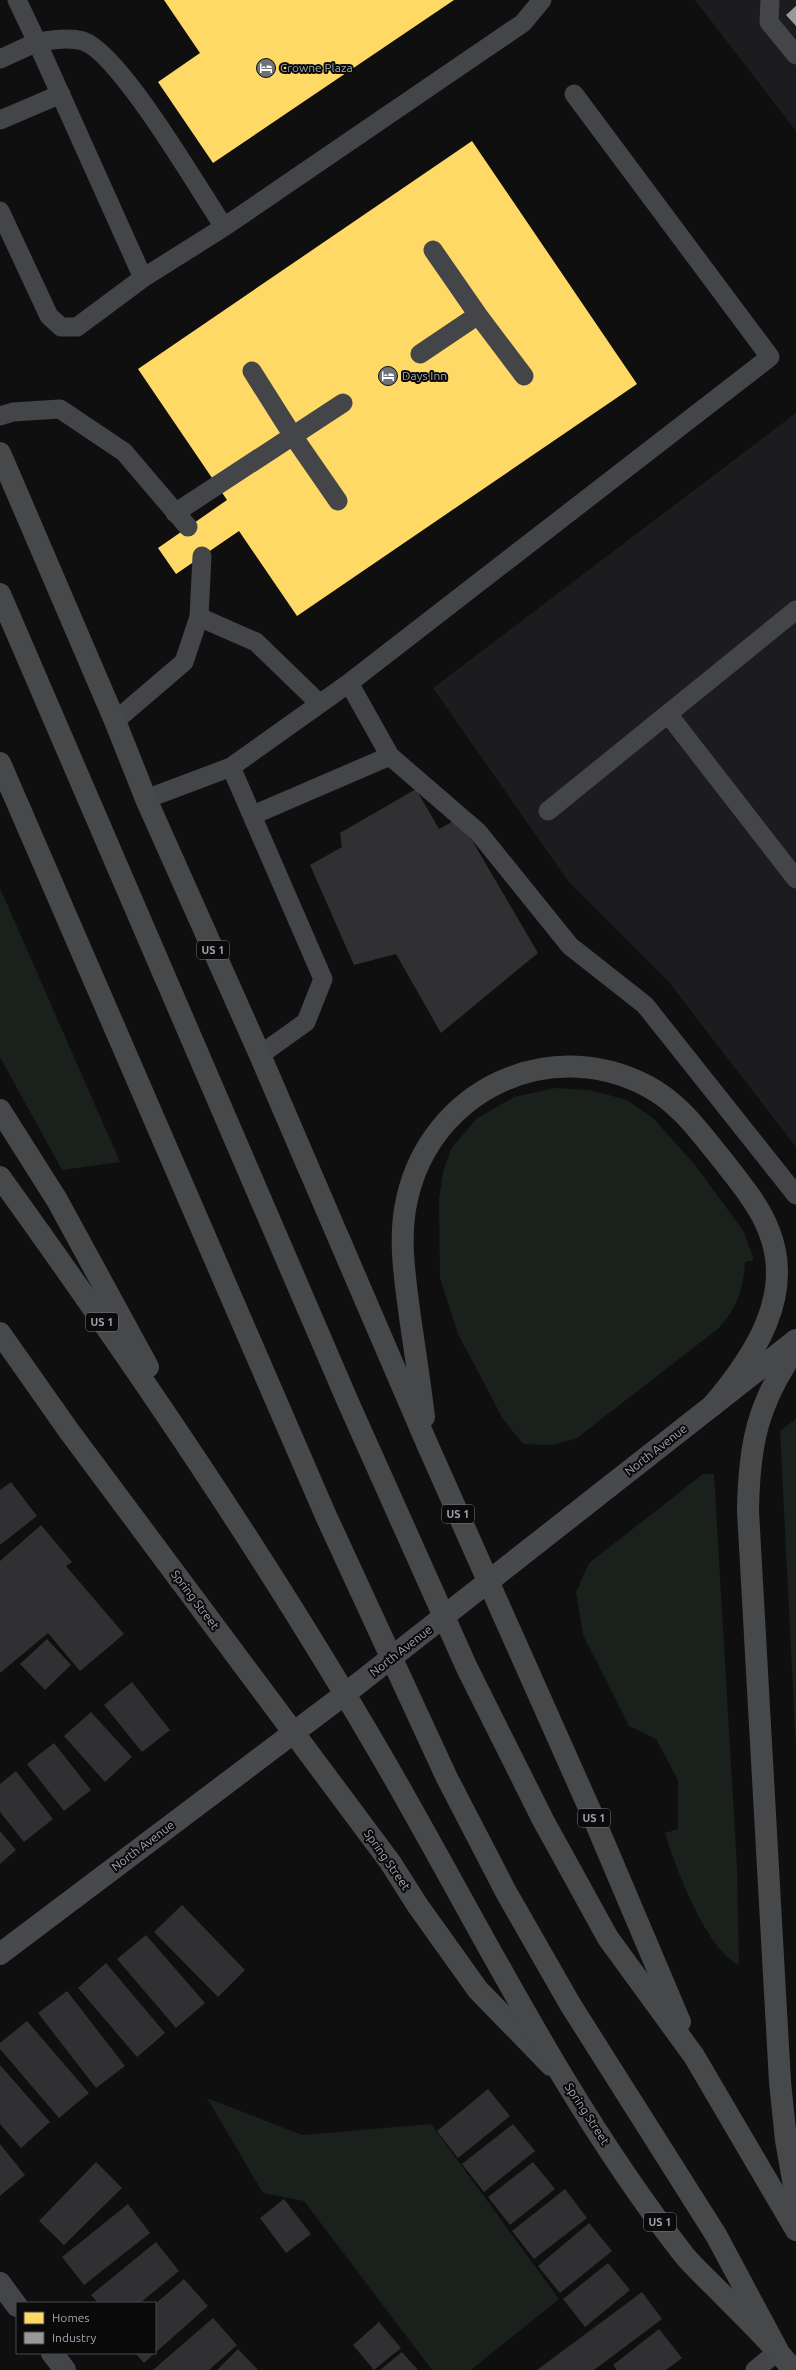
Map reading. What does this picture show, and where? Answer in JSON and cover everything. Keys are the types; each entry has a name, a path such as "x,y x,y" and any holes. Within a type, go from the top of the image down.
{"main road":[{"name":"US 1","path":"0,453 115,721 146,799 260,1055 488,1583 594,1819 694,2056 796,2230"},
{"path":"0,594 444,1618 543,1820 608,1938 694,2056"},
{"path":"0,763 326,1516 391,1659 475,1833 570,2004 716,2235 778,2351"},
{"path":"428,1446 403,1265 403,1219 414,1174 435,1136 466,1102 506,1078 552,1067 575,1066 599,1069 626,1076 648,1086 668,1100 700,1131 759,1210 769,1232 775,1252 775,1294 770,1315 749,1359 713,1405"},
{"path":"0,1110 46,1181 82,1243 202,1470"},
{"name":"US 1","path":"0,1177 58,1257 261,1558 345,1694 563,2077"},
{"name":"Spring Street","path":"0,1333 68,1430 390,1862 418,1906 478,1990 563,2077 595,2128 686,2258 778,2351 793,2370"},
{"name":"North Avenue","path":"0,1954 391,1659 796,1340"},
{"path":"796,1348 775,1380 753,1437 750,1460 748,1511 780,2082 786,2140 796,2198"}],"street":[{"path":"0,2283 16,2305"},
{"path":"53,2354 65,2370"}],"lane":[{"path":"17,0 61,94 143,278"},
{"path":"0,211 49,316 61,327 77,327 143,278 224,227 522,22 542,0"},
{"path":"770,0 769,22 796,55"},
{"path":"0,59 37,42 59,39 83,41 101,52 122,75 150,114 224,227"},
{"path":"0,120 61,94"},
{"path":"146,799 232,767 349,683 770,357 574,94"},
{"path":"433,250 478,315 524,376"},
{"path":"420,354 478,315"},
{"path":"252,371 293,436 338,501"},
{"path":"0,416 13,412 60,409 124,452 182,520 293,436 344,403"},
{"path":"115,721 184,662 199,617 202,556"},
{"path":"548,811 796,610"},
{"path":"199,617 256,642 320,704"},
{"path":"349,683 390,756 478,832 570,946 645,1006 796,1195"},
{"path":"668,714 796,879"},
{"path":"253,815 390,756"},
{"path":"232,767 323,979 306,1022 260,1055"},
{"path":"755,2370 778,2351"}],"shaded area":[{"path":"695,0 796,0 796,131"},
{"path":"796,413 796,1147 668,981 568,881 433,688"},
{"path":"0,888 120,1162 62,1170 0,1057"},
{"path":"555,1088 590,1090 627,1100 653,1118 696,1166 744,1232 754,1260 745,1262 743,1281 735,1305 719,1328 577,1438 552,1445 523,1444 503,1419 458,1334 440,1278 439,1199 443,1172 451,1149 476,1119 514,1097"},
{"path":"796,1419 796,1751 780,1431"},
{"path":"703,1474 714,1474 737,1867 739,1965 727,1957 715,1943 704,1926 684,1886 665,1833 678,1829 678,1780 656,1739 629,1726 583,1635 576,1592 589,1563"},
{"path":"207,2098 302,2135 431,2124 559,2299 471,2370 432,2370 304,2201 263,2193"}],"building: Homes":[{"name":"Crowne Plaza","path":"164,0 454,0 213,163 158,82 200,53"},
{"name":"Days Inn","path":"472,141 637,384 297,616 239,531 176,574 158,548 227,500 138,369"}],"building: Industry":[{"path":"796,6 796,26 786,15"}],"building: Other":[{"path":"416,789 439,829 459,818 538,953 441,1033 396,954 354,965 310,865 342,847 340,833"},
{"path":"11,1482 37,1516 0,1545 0,1490"},
{"path":"41,1525 72,1562 66,1566 124,1634 80,1671 48,1633 0,1673 0,1561"},
{"path":"47,1639 71,1665 45,1690 20,1664"},
{"path":"132,1682 170,1730 142,1752 104,1705"},
{"path":"91,1712 132,1757 105,1782 64,1736"},
{"path":"54,1743 91,1790 64,1811 27,1764"},
{"path":"16,1771 53,1819 24,1842 0,1812 0,1784"},
{"path":"0,1831 16,1850 0,1864"},
{"path":"182,1905 245,1970 218,1997 154,1932"},
{"path":"146,1935 205,2003 176,2028 117,1959"},
{"path":"106,1963 165,2033 137,2057 78,1988"},
{"path":"67,1991 125,2066 96,2088 38,2013"},
{"path":"27,2021 89,2093 59,2118 0,2049 0,2043"},
{"path":"0,2065 50,2122 21,2148 0,2124"},
{"path":"488,2089 510,2116 458,2158 437,2131"},
{"path":"513,2124 535,2151 484,2192 462,2164"},
{"path":"0,2144 25,2175 0,2196"},
{"path":"96,2162 122,2188 64,2245 39,2221"},
{"path":"533,2162 555,2189 510,2225 488,2197"},
{"path":"565,2189 587,2218 534,2259 512,2231"},
{"path":"284,2199 311,2234 286,2253 260,2218"},
{"path":"128,2204 150,2233 84,2285 62,2257"},
{"path":"589,2223 612,2251 560,2293 538,2266"},
{"path":"156,2242 179,2271 141,2302 97,2302 91,2295"},
{"path":"608,2263 630,2290 585,2327 563,2299"},
{"path":"184,2279 208,2306 156,2352 156,2303"},
{"path":"642,2292 662,2319 594,2370 537,2370"},
{"path":"213,2318 237,2345 209,2370 153,2370"},
{"path":"379,2322 401,2348 374,2370 353,2345"},
{"path":"659,2329 682,2358 666,2370 617,2370 613,2365"},
{"path":"238,2349 258,2370 217,2370"},
{"path":"402,2352 418,2370 380,2370"},
{"path":"136,2354 154,2354 144,2363"}],"place":[{"name":"Crowne Plaza","path":"266,68"},
{"name":"Days Inn","path":"388,376"}]}
